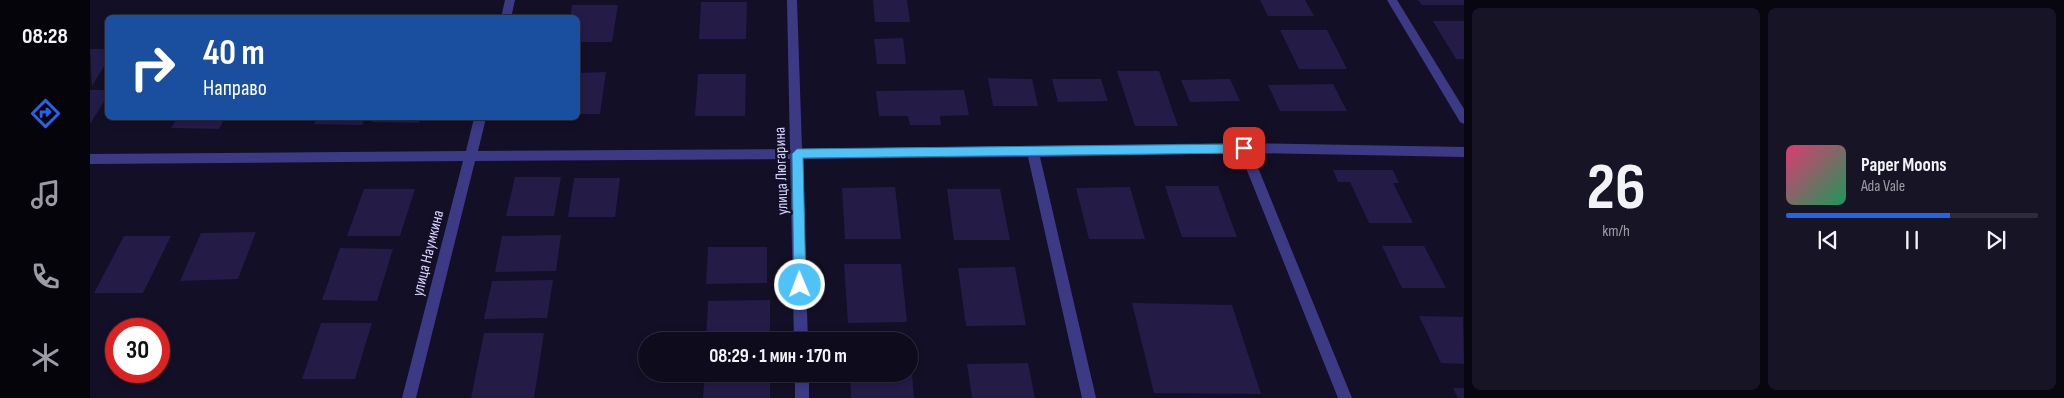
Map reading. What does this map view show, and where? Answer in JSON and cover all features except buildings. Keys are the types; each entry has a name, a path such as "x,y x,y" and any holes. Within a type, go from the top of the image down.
{"street":[{"path":"507,15 510,0"},
{"name":"улица Люгарина","path":"792,0 801,332"},
{"path":"1392,0 1464,119"},
{"name":"улица Наумкина","path":"409,398 479,120"},
{"path":"90,159 1033,152 1244,148 1464,152"},
{"path":"1244,148 1344,398"},
{"path":"1033,152 1089,398"},
{"path":"802,382 802,398"}],"route":[{"path":"800,285 797,154 1244,148"}]}
